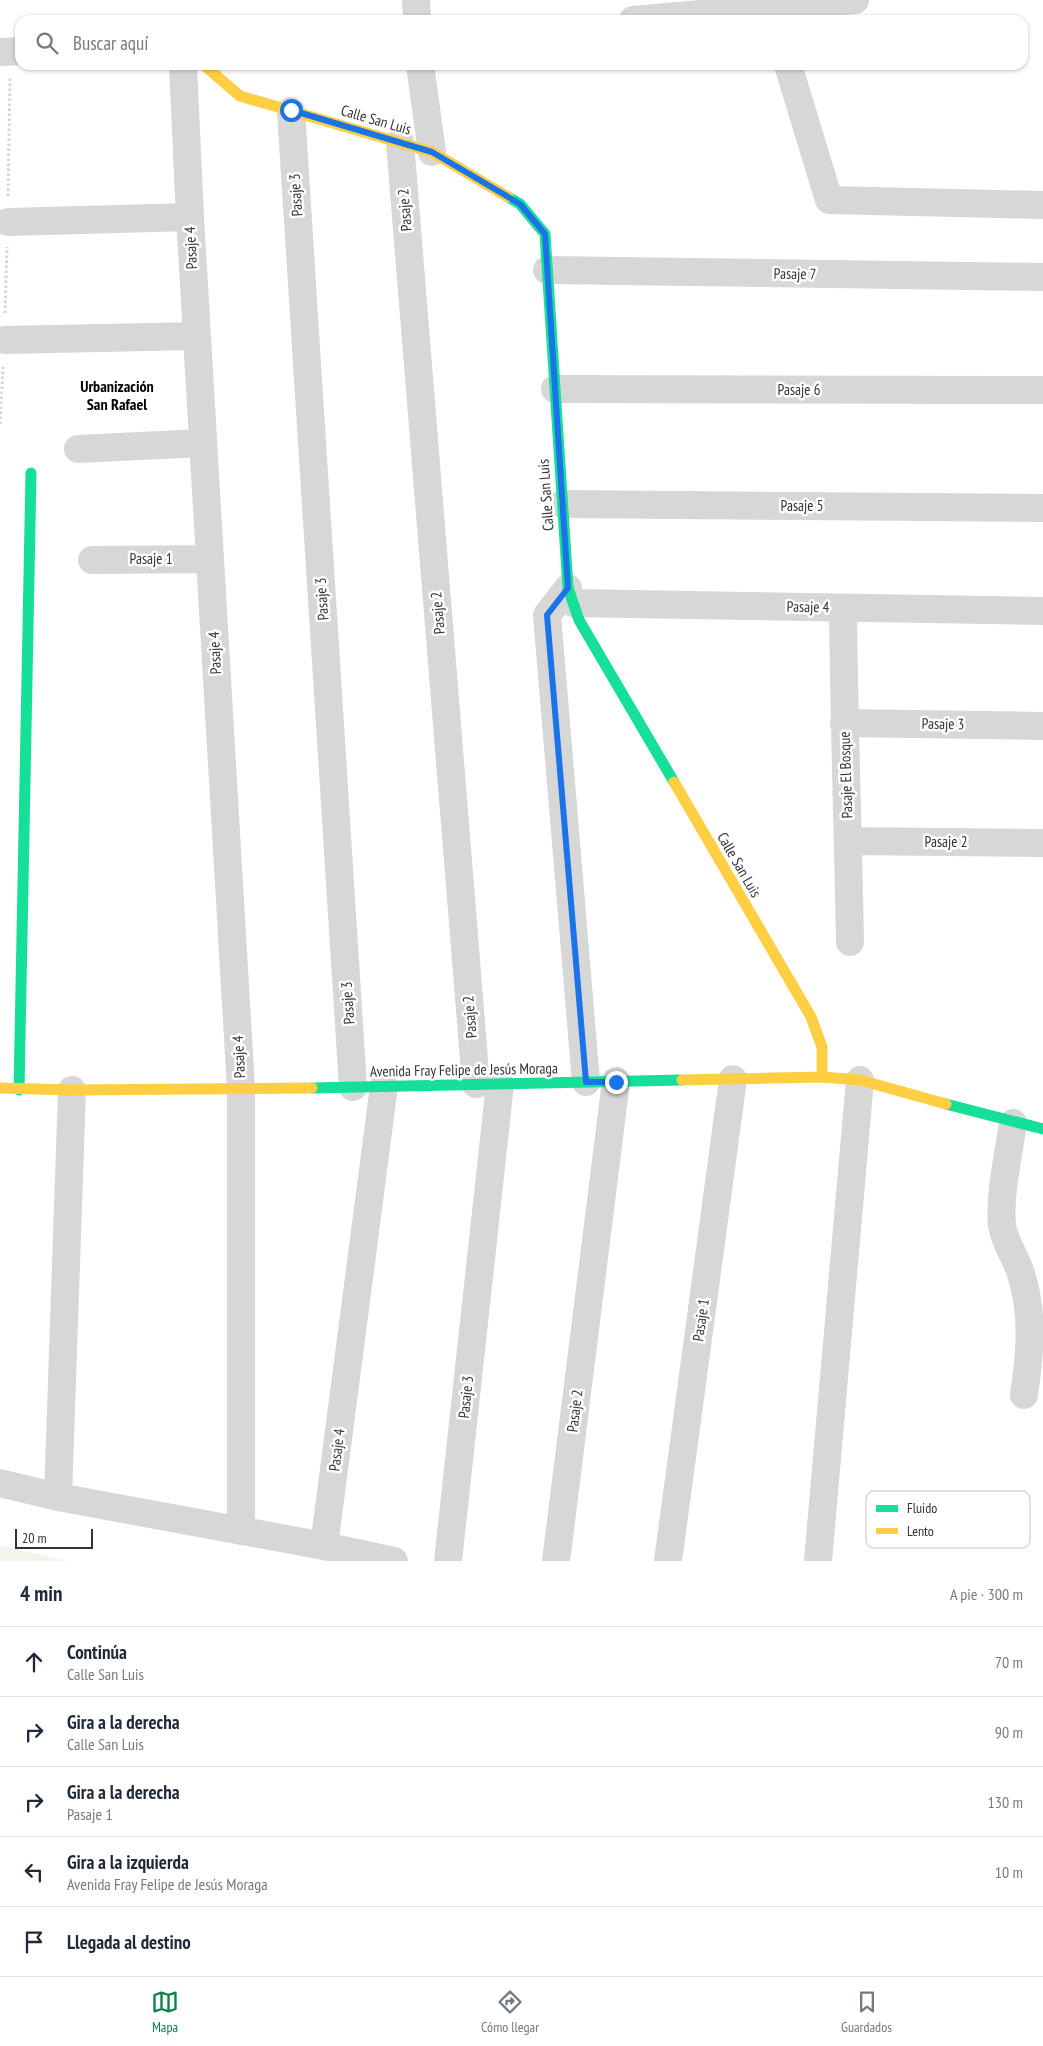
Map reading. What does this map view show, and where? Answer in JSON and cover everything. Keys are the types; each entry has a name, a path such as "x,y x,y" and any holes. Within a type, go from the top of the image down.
{"street":[{"path":"416,0 417,15"},
{"path":"749,15 772,14 855,0"},
{"path":"0,52 15,51"},
{"name":"Pasaje 4","path":"183,70 196,336 241,1089 241,1531"},
{"name":"Calle San Luis","path":"210,70 240,96 432,152 520,204 545,234 562,504 570,595 579,620 811,1017 822,1047 822,1077"},
{"path":"421,70 432,152"},
{"path":"790,70 829,200 1043,205"},
{"name":"Pasaje 3","path":"291,110 354,1087"},
{"name":"Pasaje 2","path":"400,142 488,1084"},
{"name":"Pasaje 4","path":"8,222 190,216"},
{"name":"Pasaje 7","path":"547,270 1043,278"},
{"path":"5,340 196,336"},
{"name":"Pasaje 6","path":"555,389 1043,390"},
{"path":"78,449 203,443"},
{"path":"19,1090 31,473"},
{"name":"Pasaje 5","path":"562,504 1043,508"},
{"name":"Pasaje 1","path":"92,560 210,559"},
{"path":"570,595 547,615 586,1082"},
{"name":"Pasaje 4","path":"570,595 843,608 1043,611"},
{"name":"Pasaje El Bosque","path":"843,608 850,942"},
{"name":"Pasaje 3","path":"844,723 1043,726"},
{"name":"Pasaje 2","path":"848,841 1043,843"},
{"name":"Avenida Fray Felipe de Jesús Moraga","path":"0,1088 19,1090 241,1089 822,1077 860,1080 1014,1123 1043,1129"},
{"name":"Pasaje 1","path":"668,1561 733,1079"},
{"path":"818,1561 860,1080"},
{"name":"Pasaje 2","path":"556,1561 616,1082"},
{"name":"Pasaje 3","path":"448,1561 488,1084"},
{"name":"Pasaje 4","path":"324,1546 384,1086"},
{"path":"58,1497 72,1090"},
{"path":"1014,1123 1001,1209 1002,1226 1021,1274 1030,1318 1031,1343 1024,1394"},
{"path":"0,1483 58,1497 324,1546 394,1561"}],"shaded area":[{"path":"0,1545 68,1561 0,1561"}],"traffic: fast":[{"path":"508,197 520,204 545,234 568,588 579,620 674,782"},
{"path":"19,1090 31,473"},
{"path":"312,1088 682,1080"},
{"path":"946,1104 1043,1129"}],"traffic: slow":[{"path":"210,70 240,96 432,152 508,197"},
{"path":"674,782 811,1017 822,1047 822,1077"},
{"path":"682,1080 822,1077 860,1080 946,1104"},
{"path":"0,1088 72,1090 312,1088"}],"district":[{"name":"Urbanización San Rafael","path":"117,395"}],"route":[{"path":"291,110 432,152 520,204 545,234 568,588 547,615 586,1082 616,1082"}]}
